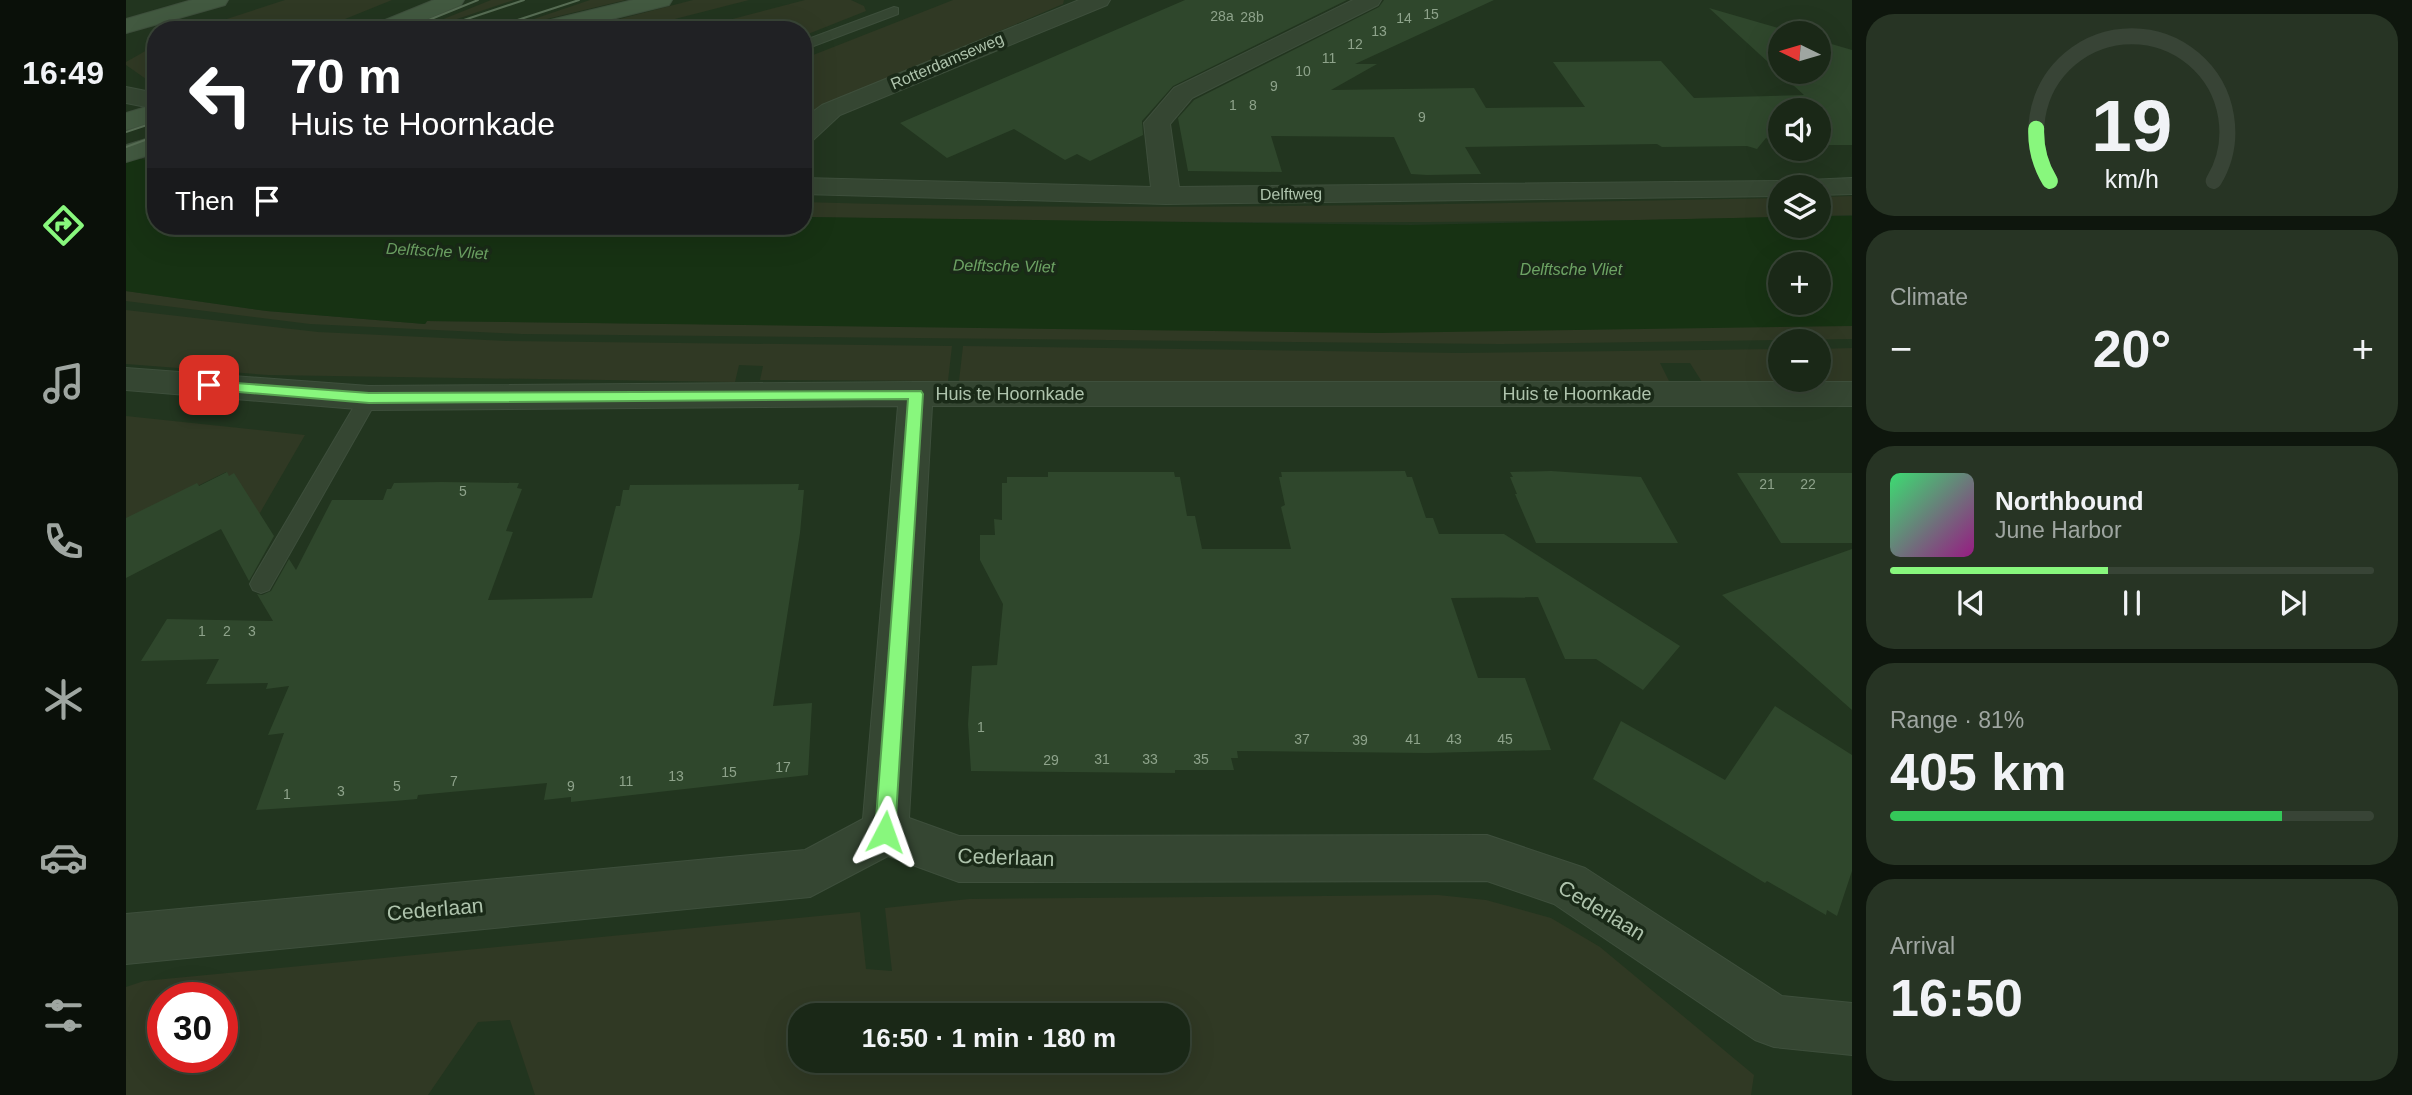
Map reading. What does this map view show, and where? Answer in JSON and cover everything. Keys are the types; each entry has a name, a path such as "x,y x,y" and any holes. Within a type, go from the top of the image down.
{"main road":[{"path":"126,26 217,0"},
{"path":"403,21 453,0"},
{"path":"575,21 661,0"},
{"path":"157,21 166,16"},
{"path":"126,39 147,27"},
{"path":"126,122 147,115"},
{"path":"126,154 147,148"}],"street":[{"name":"Rotterdamseweg","path":"812,125 831,110 1099,0"},
{"path":"1166,196 1157,123 1183,93 1370,0"},
{"path":"126,95 147,99"},
{"path":"1831,186 1852,186"},
{"name":"Delftweg","path":"812,187 1166,196 1768,188"},
{"name":"Huis te Hoornkade","path":"126,379 369,398 916,394 1852,394"},
{"path":"885,832 916,394"},
{"name":"Cederlaan","path":"126,939 810,873 885,832 960,859 1487,858 1568,885 1774,1021 1852,1029"}],"lane":[{"path":"812,43 894,11"},
{"path":"261,584 369,398"}],"shaded area":[{"path":"285,0 392,0 340,21 221,21"},
{"path":"491,0 514,0 451,21 438,21"},
{"path":"590,0 626,0 538,21 528,21"},
{"path":"693,0 749,0 667,21 612,21"},
{"path":"805,0 851,0 864,6 866,11 812,32 812,21 725,21"},
{"path":"953,0 1064,0 1063,4 823,106 812,113 812,55"},
{"path":"147,50 147,80 126,65 126,62"},
{"path":"1852,196 1852,215 1831,216 1831,197"},
{"path":"1768,198 1768,217 1292,222 812,217 812,202 1169,207"},
{"path":"126,291 267,311 425,324 427,321 968,327 1852,326 1852,339 1831,339 1831,329 1768,329 1768,340 1500,344 522,334 310,324 126,301"},
{"path":"126,310 318,332 507,341 952,346 948,381 760,380 763,366 739,365 735,382 268,375 126,364"},
{"path":"963,346 1458,353 1768,349 1768,382 1702,382 1690,363 1660,363 1669,381 959,381"},
{"path":"1852,348 1852,382 1831,382 1831,349"},
{"path":"126,416 305,435 257,518 226,472 126,521"},
{"path":"1438,895 1486,900 1551,918 1600,947 1754,1075 1751,1095 535,1095 510,1020 478,1022 428,1095 126,1095 126,987 144,981 860,912 866,969 892,971 885,908 969,899"}],"water":[{"name":"Delftsche Vliet","path":"126,156 147,160 147,235 812,235 812,217 1411,225 1768,217 1768,238 1831,238 1831,216 1852,216 1852,326 1379,333 427,321 425,324 267,311 126,291"}],"building":[{"path":"1185,0 1347,0 1173,86 1142,121 1143,135 1090,161 1077,154 1065,160 1014,129 947,158 900,123"},
{"path":"1384,0 1494,0 1355,64 1377,64 1331,90 1474,88 1486,108 1585,107 1553,62 1661,61 1694,98 1804,95 1792,84 1831,84 1831,44 1852,50 1852,145 1831,145 1831,98 1768,98 1768,139 1757,149 1747,146 1662,147 1657,144 1465,147 1481,174 1427,175 1411,174 1394,137 1271,136 1282,172 1188,171 1178,118 1194,100 1379,7"},
{"path":"1709,8 1768,25 1768,62"},
{"path":"1405,471 1407,477 1412,477 1426,518 1433,518 1439,534 1504,534 1680,646 1643,690 1596,659 1565,659 1538,597 1451,598 1478,678 1525,678 1551,750 1427,753 1237,751 1238,758 1231,758 1234,770 1175,770 1175,773 971,771 968,724 972,666 997,665 1003,604 980,560 980,535 995,535 994,519 1002,520 1002,483 1007,483 1007,477 1048,477 1048,472 1174,472 1175,477 1180,477 1187,516 1195,516 1202,549 1291,549 1281,507 1285,505 1279,477 1282,477 1281,472"},
{"path":"1551,471 1641,477 1678,543 1536,543 1515,494 1510,472"},
{"path":"227,472 229,476 234,473 274,536 249,581 221,529 126,578 126,518 197,483 199,486"},
{"path":"1737,473 1852,473 1852,543 1781,543"},
{"path":"394,483 519,483 517,488 522,489 506,531 513,532 488,600 592,598 616,506 620,506 623,490 629,490 630,485 799,484 798,490 804,490 800,533 773,706 812,703 808,775 571,802 571,797 544,800 547,783 418,795 417,799 256,810 284,733 268,735 289,686 266,689 268,683 206,684 219,659 141,661 167,619 273,621 257,594 271,591 289,559 296,570 332,500 383,500 387,489 391,489"},
{"path":"1852,549 1852,710 1722,595"},
{"path":"1775,706 1852,755 1852,871 1837,916 1827,910 1826,915 1767,881 1765,883 1593,779 1621,721 1725,780"}],"tram line":[{"path":"426,21 478,0"},
{"path":"461,21 524,0"},
{"path":"515,21 579,0"},
{"path":"126,132 147,125"},
{"path":"126,147 147,139"}],"route":[{"path":"209,385 369,398 916,394 885,832"}]}
